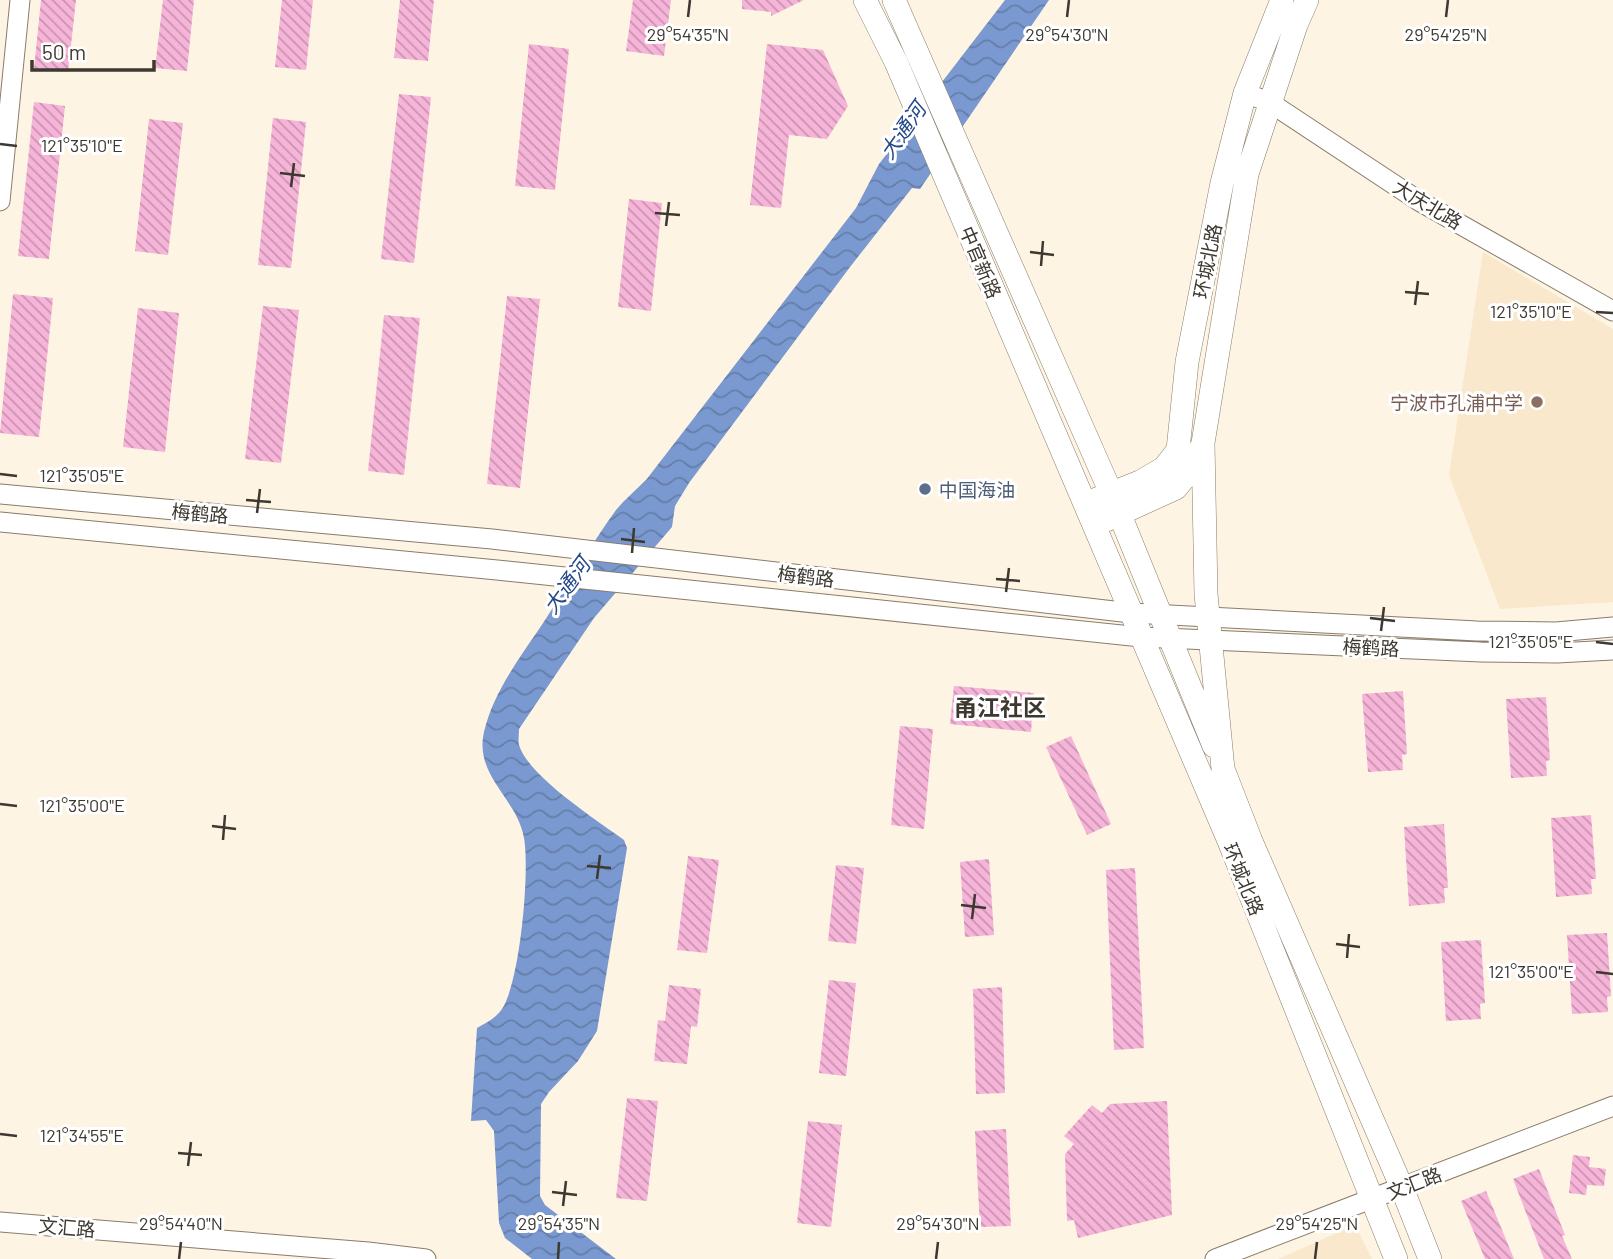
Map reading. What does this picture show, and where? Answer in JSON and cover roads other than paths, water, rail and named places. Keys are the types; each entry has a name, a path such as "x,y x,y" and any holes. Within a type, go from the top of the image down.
{"main road":[{"name":"中官新路","path":"865,0 895,62 1090,515"},
{"name":"中官新路","path":"894,0 1115,504"},
{"name":"环城北路","path":"1115,504 1140,482 1164,468 1178,450 1187,362 1222,183 1245,93 1282,0"},
{"name":"环城北路","path":"1223,769 1206,594 1203,443 1247,174 1269,103 1307,0"},
{"name":"环城北路","path":"1203,443 1189,472 1176,488 1115,504 1090,515 1229,841 1396,1259"},
{"name":"环城北路","path":"1115,504 1251,841 1402,1188 1430,1259"}],"street":[{"path":"0,201 20,0"},
{"name":"大庆北路","path":"1245,93 1269,103 1419,201 1613,311"},
{"name":"梅鹤路","path":"0,494 570,548 1160,615 1210,628 1481,652 1557,653 1613,650"},
{"name":"梅鹤路","path":"0,522 1142,637 1169,638 1210,628 1556,632 1613,627"},
{"name":"文汇路","path":"1215,1259 1613,1106"},
{"name":"文汇路","path":"0,1222 426,1259"}],"water":[{"path":"1005,0 1049,0 920,189 912,188 689,483 675,506 672,527 594,618 519,729 519,745 536,770 565,797 624,840 627,848 597,1031 578,1061 541,1104 540,1196 545,1205 616,1259 532,1259 505,1238 499,1223 494,1131 486,1120 471,1121 477,1028 497,1015 508,995 514,976 522,926 526,875 526,854 520,824 485,762 484,732 489,716 510,672 616,510 646,480 856,208 879,164"}],"place":[{"name":"宁波市孔浦中学","path":"1537,402"},
{"name":"中国海油","path":"925,489"}],"district":[{"name":"甬江社区","path":"1000,707"}],"water label":[{"name":"大通河","path":"902,130"},
{"name":"大通河","path":"566,585"}]}
